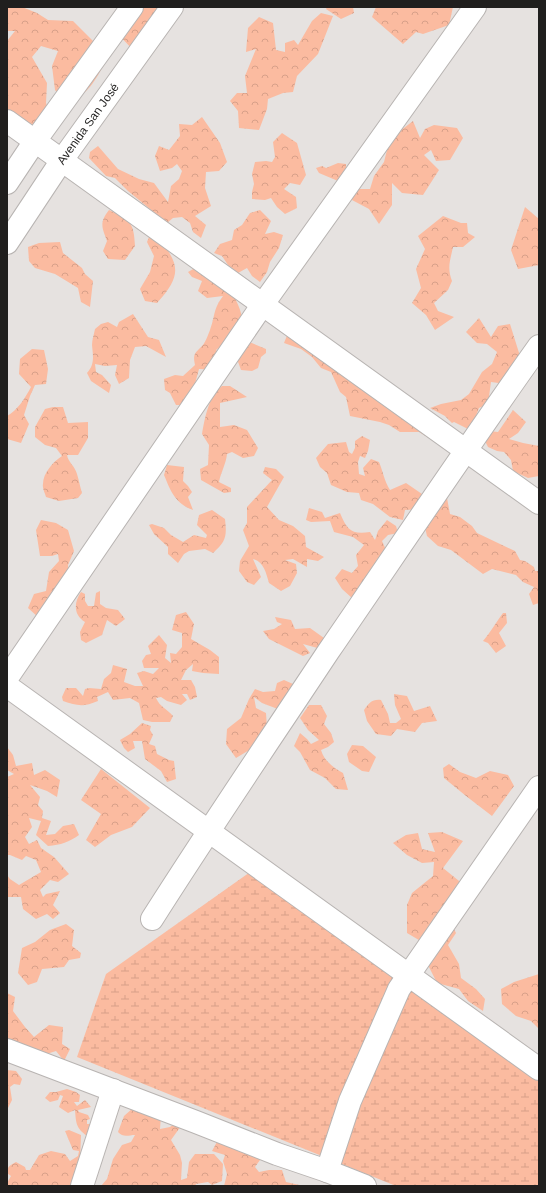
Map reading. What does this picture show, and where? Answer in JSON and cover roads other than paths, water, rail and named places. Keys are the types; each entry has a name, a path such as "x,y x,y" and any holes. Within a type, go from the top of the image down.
{"street":[{"path":"7,183 35,141 132,7"},
{"name":"Avenida San José","path":"7,244 62,160 172,7"},
{"path":"7,678 263,304 475,7"},
{"path":"7,121 539,503"},
{"path":"152,919 208,831 465,450 539,346"},
{"path":"7,686 539,1069"},
{"path":"327,1171 350,1101 399,989 539,787"},
{"path":"7,1050 277,1154 366,1186"},
{"path":"82,1186 113,1090"}]}
